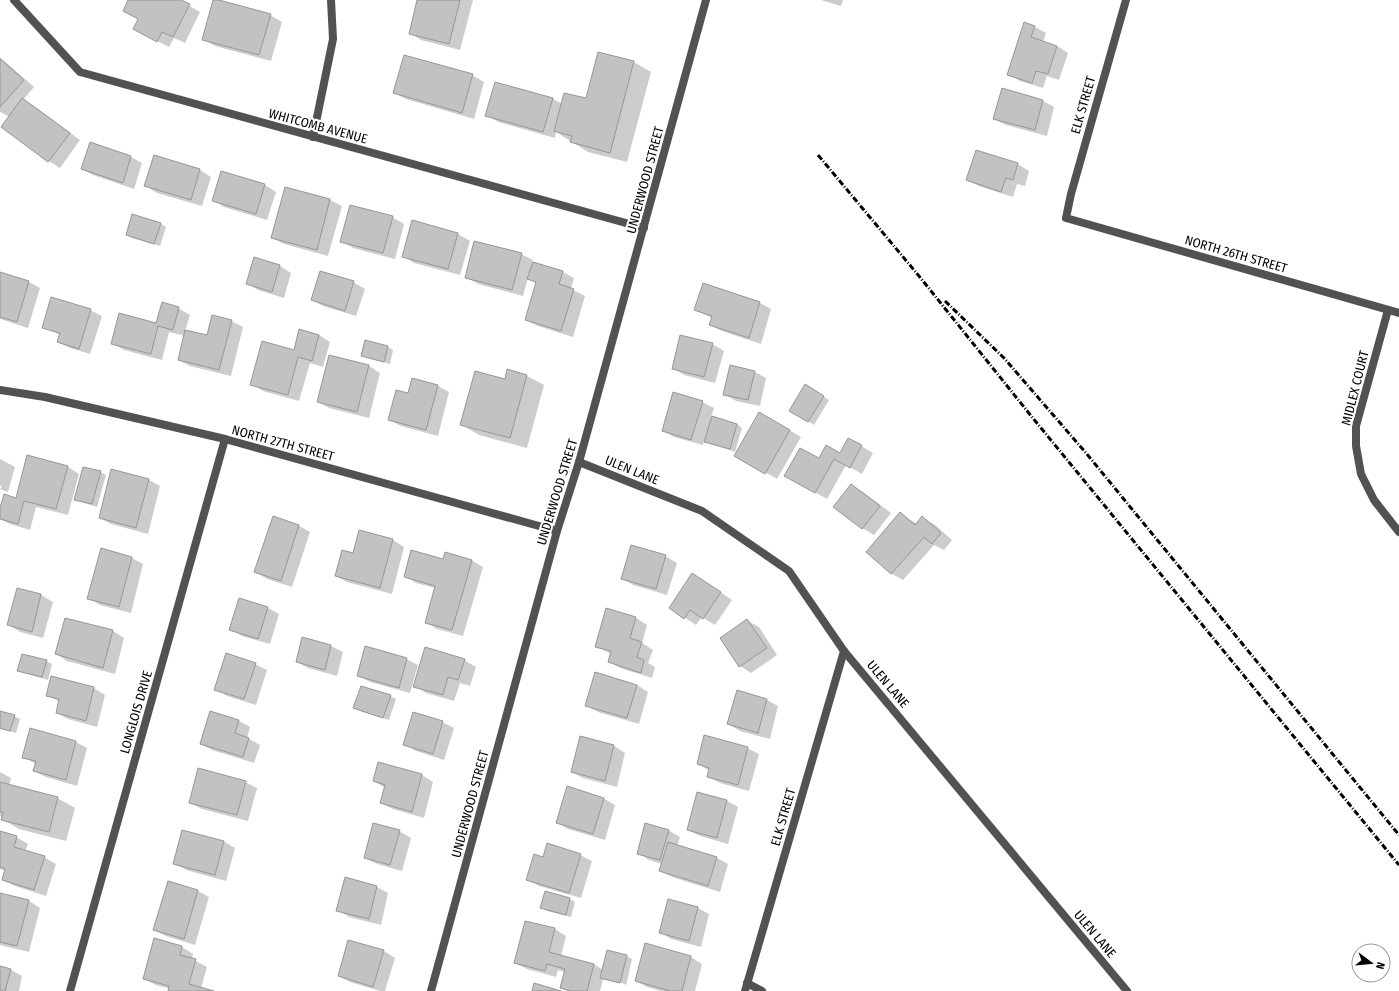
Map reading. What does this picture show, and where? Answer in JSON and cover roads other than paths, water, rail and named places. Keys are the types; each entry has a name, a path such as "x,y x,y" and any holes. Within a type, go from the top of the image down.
{"street":[{"name":"WHITCOMB AVENUE","path":"14,0 80,72 644,228"},
{"path":"313,137 333,39 332,0"},
{"name":"UNDERWOOD STREET","path":"431,991 557,531 579,462 706,0"},
{"name":"ELK STREET","path":"1066,218 1071,194 1126,0"},
{"name":"NORTH 26TH STREET","path":"1066,218 1399,313"},
{"name":"MIDLEX COURT","path":"1388,310 1356,426 1356,446 1361,474 1374,500 1399,532"},
{"name":"NORTH 27TH STREET","path":"0,390 45,397 225,439 557,531"},
{"name":"LONGLOIS DRIVE","path":"70,991 225,439"},
{"name":"ULEN LANE","path":"579,462 702,511 789,572 844,650 1127,991"},
{"name":"ELK STREET","path":"746,987 844,650"},
{"path":"746,987 762,991"}],"railway":[{"path":"818,155 919,276 1032,417 1399,865"},
{"path":"945,301 1004,358 1086,453 1399,835"}]}
